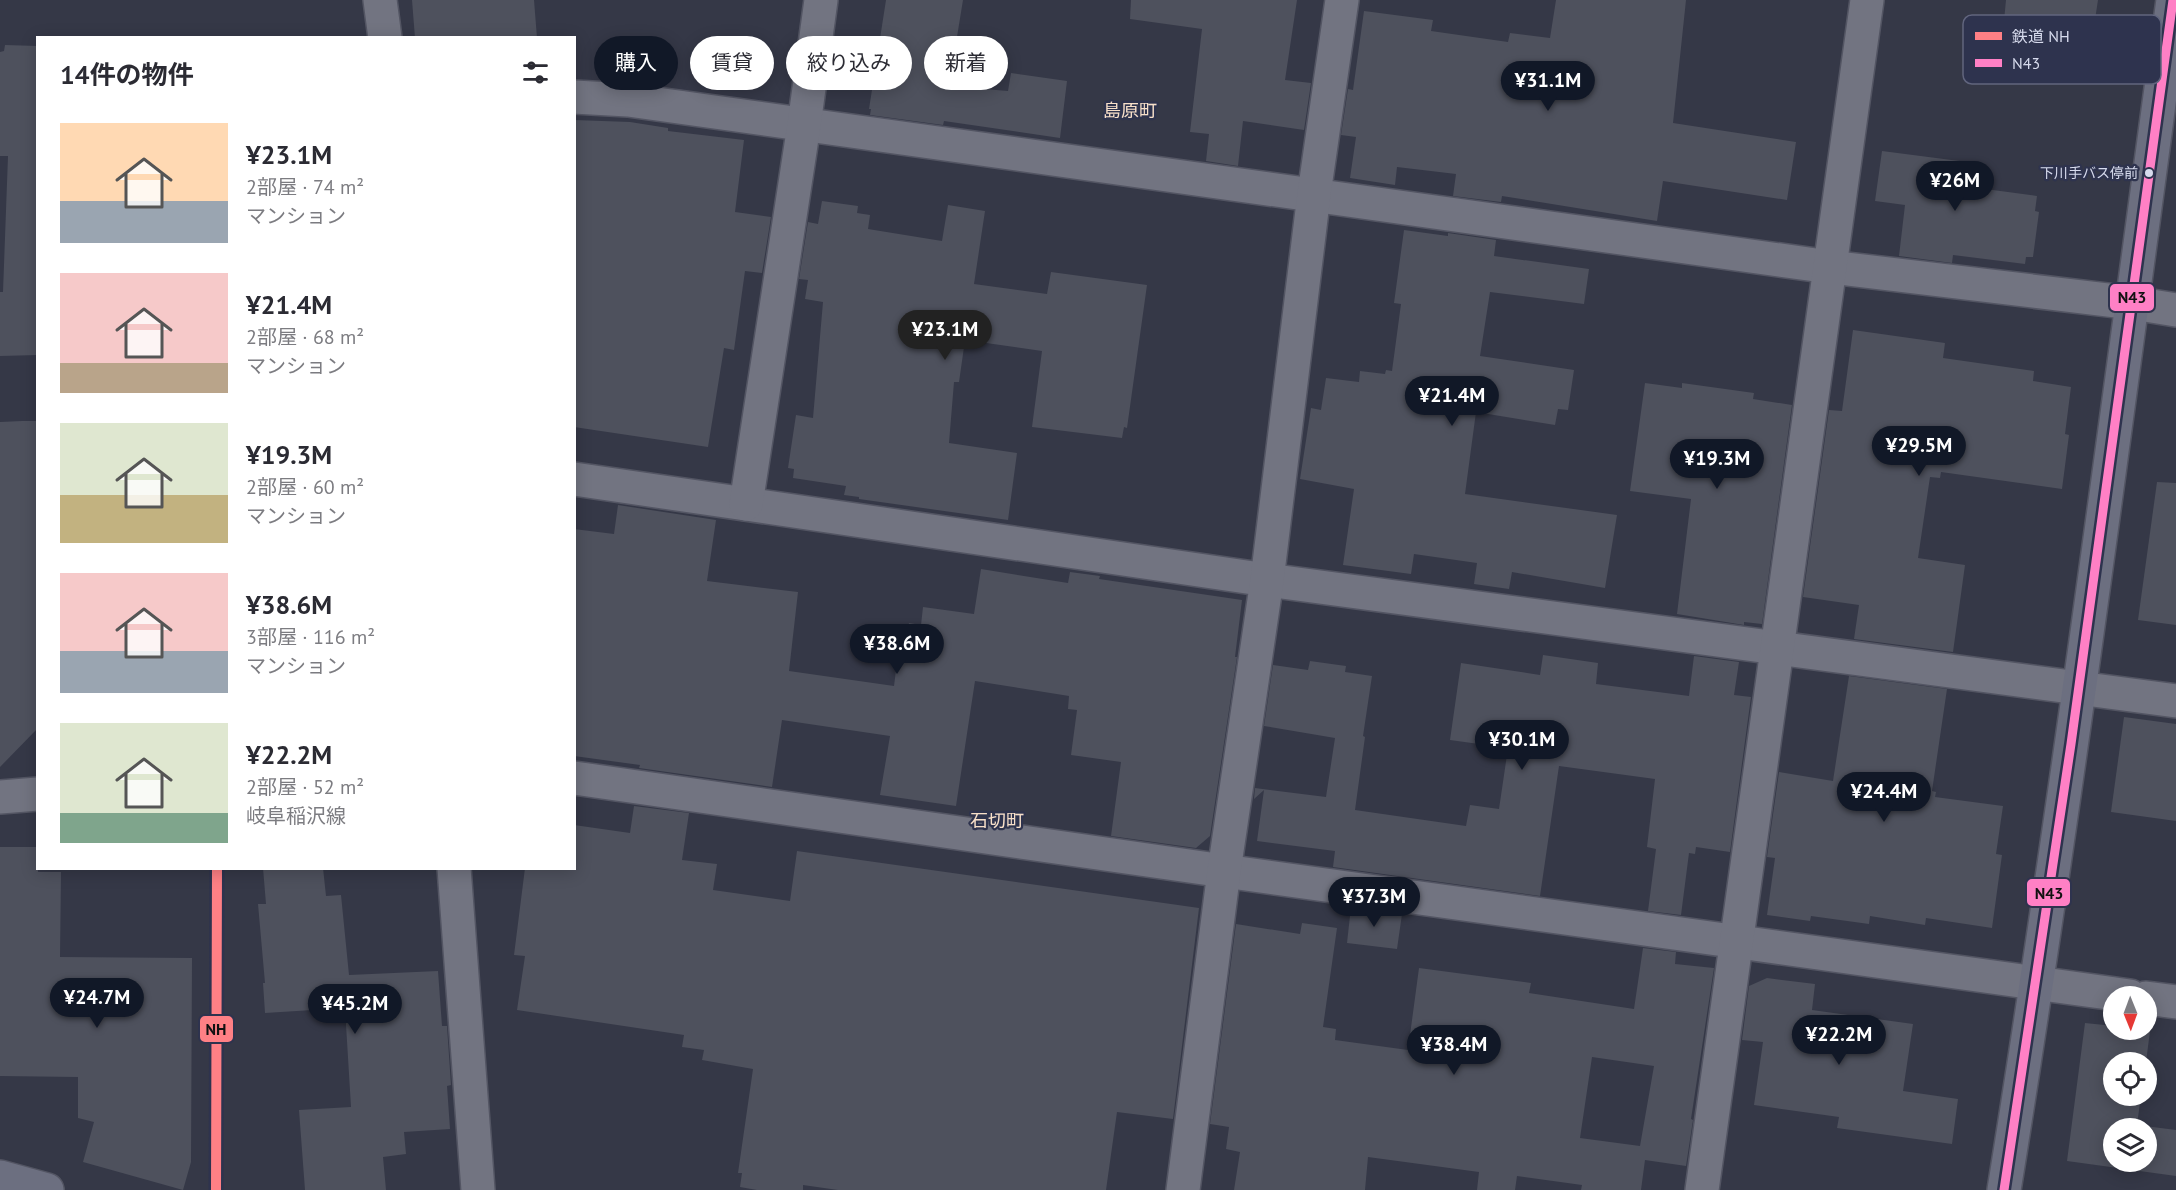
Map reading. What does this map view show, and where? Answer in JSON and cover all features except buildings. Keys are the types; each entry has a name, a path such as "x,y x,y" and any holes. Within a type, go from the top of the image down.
{"main road":[{"path":"2004,1190 2037,984 2079,690 2173,0"},
{"path":"0,1177 47,1190"}],"street":[{"path":"380,0 385,36"},
{"path":"746,504 821,0"},
{"path":"1183,1190 1224,871 1267,580 1314,194 1342,0"},
{"path":"1702,1190 1867,0"},
{"path":"576,97 628,100 1830,267 2176,310"},
{"path":"576,479 1267,580 2079,690 2176,701"},
{"path":"576,778 2103,993"},
{"path":"0,797 36,794"},
{"path":"454,870 478,1190"},
{"path":"2157,999 2176,1002"}],"rail line":[{"name":"NH","path":"216,1190 217,870"}],"transit line":[{"name":"N43","path":"2004,1190 2071,744 2173,0"}],"place":[{"name":"下川手バス停前","path":"2149,173"}],"district":[{"name":"島原町","path":"1130,110"},
{"name":"石切町","path":"997,820"}]}
